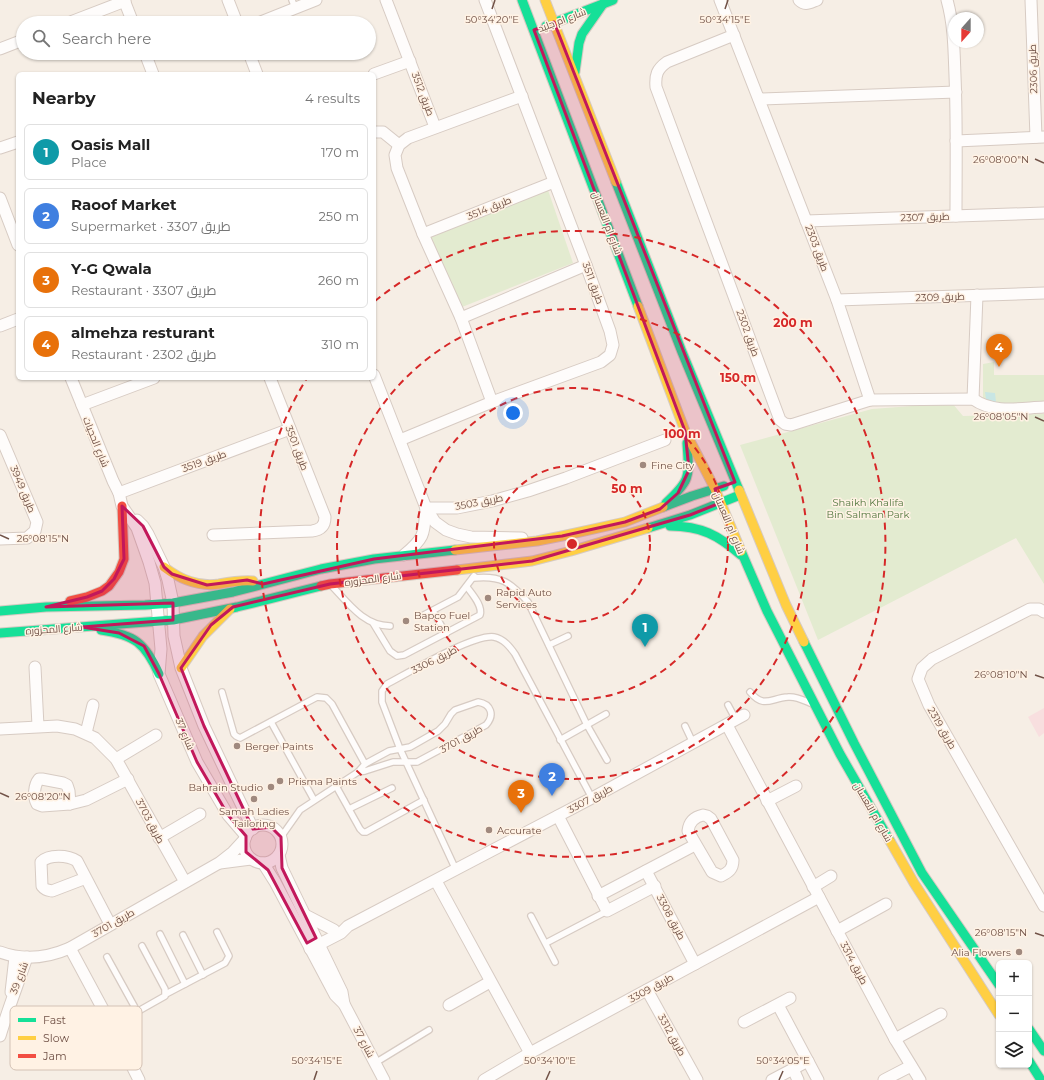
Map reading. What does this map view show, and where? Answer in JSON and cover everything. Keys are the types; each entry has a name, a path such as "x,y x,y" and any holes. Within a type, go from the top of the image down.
{"main road":[{"name":"شارع ام النعسان","path":"522,0 538,6 554,22 682,352 786,605 854,743 922,874 996,981"},
{"name":"شارع ام جليد","path":"538,6 556,0"},
{"name":"شارع ام جليد","path":"534,30 613,0"},
{"path":"574,74 582,34 603,4"},
{"name":"شارع ام النعسان","path":"538,6 534,30 685,431 715,489 767,611 840,754 914,883 996,1010"},
{"path":"660,508 678,492 688,475 690,461 685,431"},
{"name":"شارع المحزوره","path":"0,611 173,603 226,593 321,569 404,555 537,541 624,522 692,496 735,482"},
{"name":"شارع المحزوره","path":"0,633 173,620 233,608 330,584 532,561 572,551 690,515 740,495"},
{"path":"46,608 87,597 102,591 109,586 119,572 124,559 122,506"},
{"path":"649,527 691,526 708,531 722,539 743,556"},
{"path":"164,567 172,574 196,583 207,585 247,580 263,584"},
{"path":"181,668 191,651 212,626 233,608"},
{"path":"82,627 119,633 144,646 159,674"},
{"path":"1031,1032 1044,1051"},
{"path":"1032,1066 1041,1080"}],"street":[{"path":"228,0 234,16"},
{"path":"271,16 294,4 316,0"},
{"name":"طريق 3512","path":"386,0 435,128"},
{"name":"طريق 3511","path":"400,440 492,402 601,362 610,355 613,345 610,331 586,265 485,0"},
{"name":"طريق 2303","path":"720,0 837,300 870,400"},
{"path":"799,0 803,4 807,4 817,0"},
{"path":"947,0 953,30 956,92 956,216"},
{"name":"طريق 2306","path":"956,141 1040,137 1031,0"},
{"path":"86,16 124,1 130,16"},
{"name":"طريق 2302","path":"734,35 667,62 657,72 655,80 656,87 780,420 785,424 791,425 870,400 973,399 988,407 997,409 1044,407"},
{"path":"0,49 16,43"},
{"path":"148,60 152,72"},
{"path":"252,60 256,72"},
{"name":"طريق 3512","path":"376,73 410,61"},
{"path":"758,99 956,92"},
{"path":"492,402 462,318 423,234 397,168 395,155 399,145 408,138 522,96"},
{"path":"378,132 399,145"},
{"path":"0,148 16,143"},
{"name":"طريق 3514","path":"423,234 554,182"},
{"path":"0,198 16,238"},
{"name":"طريق 2307","path":"806,221 1044,214"},
{"path":"462,318 586,265"},
{"name":"طريق 2309","path":"837,300 1044,293"},
{"path":"973,399 977,295"},
{"path":"0,326 16,320"},
{"name":"شارع الحجيات","path":"71,380 112,481 119,493 122,506 137,528 142,541 155,583 158,604 158,620"},
{"path":"82,405 149,380"},
{"name":"طريق 3501","path":"213,535 312,531 321,528 324,524 325,517 271,380"},
{"path":"376,380 426,508 435,522 446,530 471,537 518,537 537,541"},
{"name":"طريق 3519","path":"119,493 290,429"},
{"name":"طريق 3949","path":"0,434 37,522 35,531 27,538 0,539"},
{"name":"طريق 3503","path":"426,508 457,508 492,501 528,491 665,440"},
{"path":"122,506 143,526 164,567 173,603 174,636 181,668 248,835 245,848 251,859 263,863 272,861 279,855 282,846 280,837 275,829 261,826 248,835"},
{"path":"404,555 417,545 420,539 424,528 426,508"},
{"path":"446,530 443,524 443,516 449,511 457,508"},
{"name":"طريق 2319","path":"1044,612 1039,609 1030,609 932,659 922,668 918,679 929,705 1044,906"},
{"name":"شارع 37","path":"158,620 161,648 159,674 197,762 228,815 248,835"},
{"path":"35,667 38,726"},
{"path":"86,733 93,705"},
{"name":"طريق 3307","path":"313,944 334,930 348,926 436,881 735,720"},
{"name":"طريق 3314","path":"735,720 767,801 895,1039 920,1080"},
{"name":"طريق 3703","path":"0,729 38,726 66,727 86,733 95,738 116,759 128,778 159,838 185,882"},
{"path":"116,759 156,735"},
{"path":"70,804 86,800 128,778"},
{"path":"767,801 796,786"},
{"path":"159,838 200,814"},
{"path":"558,816 607,911 655,886"},
{"path":"697,816 707,816 711,819 733,860 731,870 721,876 712,872 695,845 688,831 689,826 697,816"},
{"name":"طريق 3701","path":"0,952 15,957 27,957 55,954 70,948 219,863 233,852 248,835"},
{"path":"598,896 695,845"},
{"name":"شارع 37","path":"279,855 282,868 305,915 313,944"},
{"name":"طريق 3701","path":"219,863 251,859"},
{"name":"شارع 37","path":"263,863 342,992 344,1004 383,1080"},
{"name":"طريق 3308","path":"646,871 695,964"},
{"path":"813,886 831,876"},
{"path":"86,878 110,924"},
{"path":"436,881 530,1053"},
{"name":"طريق 3309","path":"484,1080 530,1053 819,897"},
{"path":"837,931 886,904"},
{"path":"305,915 334,930"},
{"name":"طريق 3307","path":"313,944 344,931 348,926"},
{"path":"70,948 101,1006"},
{"name":"شارع 39","path":"11,999 11,985 15,957"},
{"name":"شارع 39","path":"0,1036 11,999 16,991 27,957"},
{"path":"449,1005 490,982"},
{"name":"طريق 3312","path":"647,990 696,1080"},
{"path":"744,1022 790,998"},
{"path":"778,1005 818,1080"},
{"path":"895,1039 941,1014"},
{"path":"772,1080 808,1061"},
{"path":"884,1080 911,1066"},
{"path":"793,1069 798,1080"},
{"path":"134,1070 139,1080"}],"lane":[{"path":"422,616 458,597 467,587 480,567"},
{"path":"473,578 488,576 503,580 517,590 528,602 587,725 607,760"},
{"path":"330,584 355,611 373,623 390,626"},
{"path":"373,623 390,651 397,656 404,655 480,616 482,613 480,608 467,587"},
{"path":"433,611 446,634"},
{"path":"549,645 568,636"},
{"name":"طريق 3306","path":"456,870 400,749 382,702 382,691 387,684 467,643 481,638 495,637 506,643 515,654 592,798"},
{"path":"222,692 234,734 238,738 243,737 314,699 322,697 329,701 366,764"},
{"path":"750,692 760,700 766,702 795,697 815,704"},
{"name":"طريق 3701","path":"280,837 300,810 358,772 366,764 389,751 410,747 438,731 455,710 478,702 488,706 490,710 490,721 486,725 422,760 417,762 387,764 358,772"},
{"path":"728,705 735,720"},
{"path":"560,740 606,714"},
{"path":"271,722 314,800"},
{"path":"685,726 694,743"},
{"path":"336,786 361,831 366,832 424,800"},
{"path":"349,809 392,788"},
{"path":"546,943 607,911"},
{"path":"531,916 555,962"},
{"path":"142,1011 163,998 166,994 226,964 229,956 217,932"},
{"path":"160,934 186,984"},
{"path":"183,935 203,975"},
{"path":"142,946 165,989 166,994"},
{"path":"107,956 134,1006"},
{"path":"374,1063 429,1030"}],"highlighted area":[{"path":"554,22 735,482 715,489 720,503 690,515 532,561 330,584 293,592 233,607 211,625 181,668 204,726 253,829 271,827 281,837 282,868 316,938 307,943 268,870 246,852 246,836 228,815 197,762 159,674 144,646 119,633 82,627 173,620 173,603 46,607 87,597 102,591 114,579 124,559 122,506 143,526 164,567 172,574 207,585 247,580 263,584 374,559 562,536 625,522 660,509 678,493 689,470 685,431 534,30"}],"shaded area":[{"path":"1044,708 1044,733 1039,737 1028,717"}],"green space":[{"path":"548,190 573,263 457,309 429,238"},
{"path":"994,362 994,375 1044,375 1044,403 991,404 983,401 983,364"},
{"name":"Shaikh Khalifa Bin Salman Park","path":"952,403 963,416 1044,414 1044,584 1016,538 818,640 740,445 872,409"}],"water":[{"path":"985,392 995,393 996,402 991,402 986,399"}],"traffic: fast":[{"path":"522,0 638,306"},
{"path":"546,26 613,0"},
{"path":"575,72 579,43 582,34 603,4"},
{"path":"616,182 682,352 739,490"},
{"path":"666,503 685,482 688,470 687,443"},
{"path":"663,507 724,486"},
{"path":"648,528 690,515 740,495"},
{"path":"670,526 681,526 708,533 725,542 741,555"},
{"path":"0,611 46,607 173,603 233,592 321,569 374,559 455,550"},
{"path":"741,551 767,611 840,754 890,841"},
{"path":"0,633 173,620 237,607 321,586"},
{"path":"101,630 113,632 138,642 149,655 159,674"},
{"path":"804,642 854,743 922,873 996,981"},
{"path":"1031,1032 1044,1051"},
{"path":"1032,1066 1041,1080"}],"traffic: slow":[{"path":"545,0 616,182"},
{"path":"638,306 685,431 715,489 741,551"},
{"path":"739,490 786,605 804,642"},
{"path":"455,550 537,541 562,536 625,522 663,507"},
{"path":"457,570 532,561 648,528"},
{"path":"164,567 177,576 190,582 211,585 240,581 253,581"},
{"path":"181,668 203,636 230,609"},
{"path":"890,841 914,883 996,1010"}],"traffic: jam":[{"path":"70,601 87,597 102,591 109,586 119,572 124,559 122,506"},
{"path":"321,586 457,570"}],"place":[{"name":"almehza resturant","path":"999,367"},
{"name":"Fine City","path":"643,465"},
{"name":"Rapid Auto Services","path":"488,598"},
{"name":"Bapco Fuel Station","path":"406,621"},
{"name":"Oasis Mall","path":"645,647"},
{"name":"Berger Paints","path":"237,746"},
{"name":"Prisma Paints","path":"280,781"},
{"name":"Bahrain Studio","path":"271,787"},
{"name":"Raoof Market","path":"552,796"},
{"name":"Samah Ladies Tailoring","path":"254,799"},
{"name":"Y-G Qwala","path":"521,813"},
{"name":"Accurate","path":"489,830"},
{"name":"Alia Flowers","path":"1019,952"}]}
